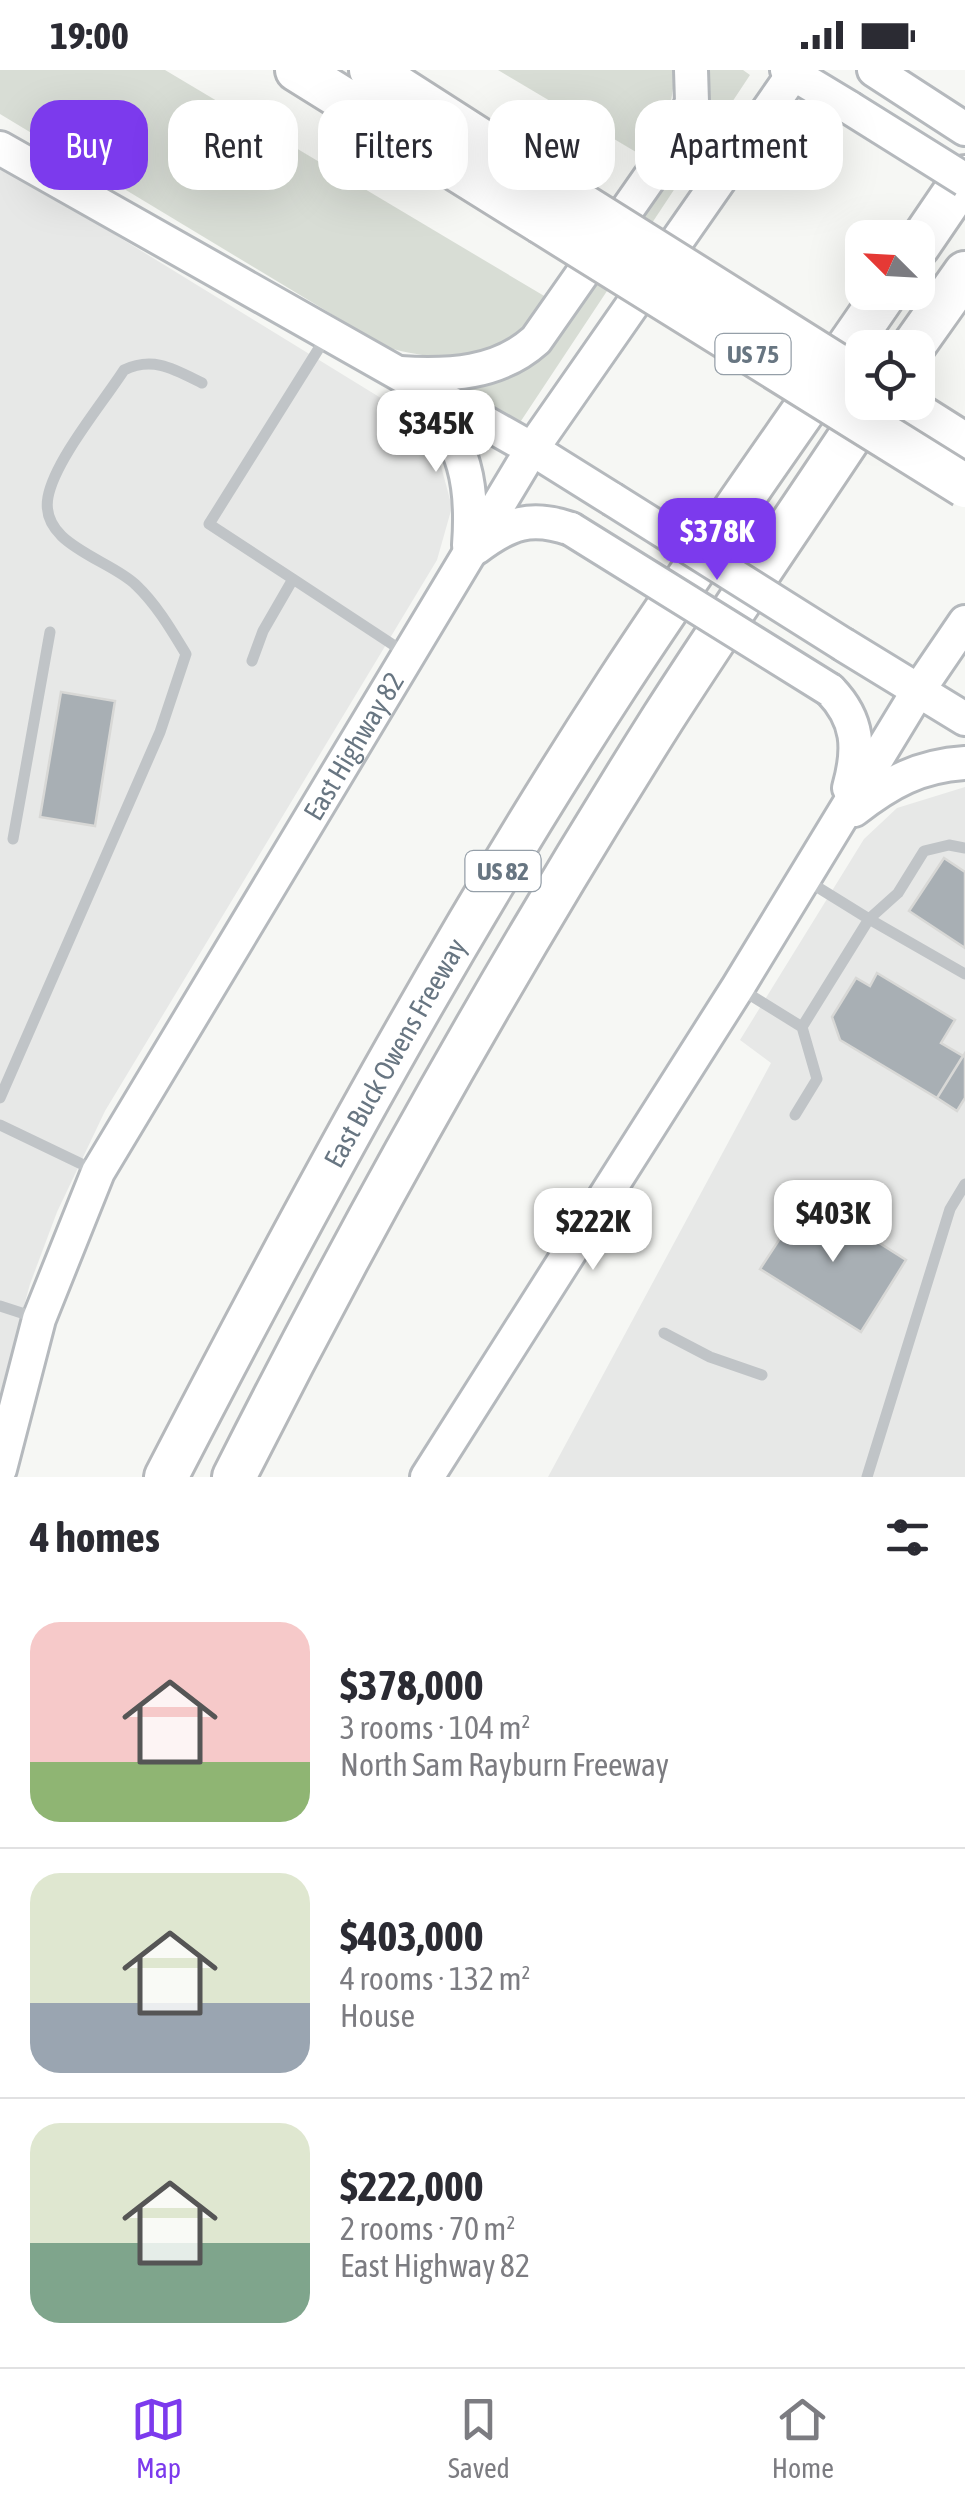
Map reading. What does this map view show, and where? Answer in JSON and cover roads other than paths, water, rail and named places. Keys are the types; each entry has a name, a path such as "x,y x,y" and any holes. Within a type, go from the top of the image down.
{"highway":[{"name":"US 75","path":"297,70 845,371"},
{"name":"US 75","path":"370,70 551,207 965,486"},
{"path":"935,221 965,178"},
{"path":"925,330 965,273"},
{"name":"East Buck Owens Freeway","path":"166,1477 290,1237 462,937 616,685 874,310"},
{"name":"East Buck Owens Freeway","path":"234,1477 331,1284 491,1003 664,718 861,420"},
{"path":"925,420 965,445"}],"main road":[{"path":"396,373 485,369 523,352 536,340 673,144 692,102 691,70"},
{"path":"792,71 965,178"},
{"name":"East Highway 82","path":"0,1469 39,1319 98,1172 532,449 792,71"},
{"path":"879,74 965,129"},
{"path":"0,148 532,449 965,719"},
{"path":"427,390 454,436 469,474 472,500 468,554"},
{"path":"468,554 510,525 528,520 571,529 830,690 847,708 856,728 856,762 839,821"},
{"path":"427,1477 738,987 918,691 965,622"},
{"path":"839,821 892,782 931,766 965,763"}],"lane":[{"path":"327,335 209,524 407,654"},
{"path":"0,1098 160,732 186,654 135,583 62,538 51,523 47,501 54,479 124,370 142,362 168,366 202,383"},
{"path":"252,661 263,631 292,579"},
{"path":"13,839 50,632"},
{"path":"802,1027 869,918 898,894 924,851 949,845 965,848"},
{"path":"804,878 965,974"},
{"path":"738,987 802,1027 818,1080 795,1115"},
{"path":"0,1126 98,1172"},
{"path":"867,1477 950,1208 965,1184"},
{"path":"0,1306 39,1319"},
{"path":"664,1333 710,1357 762,1376"}]}
